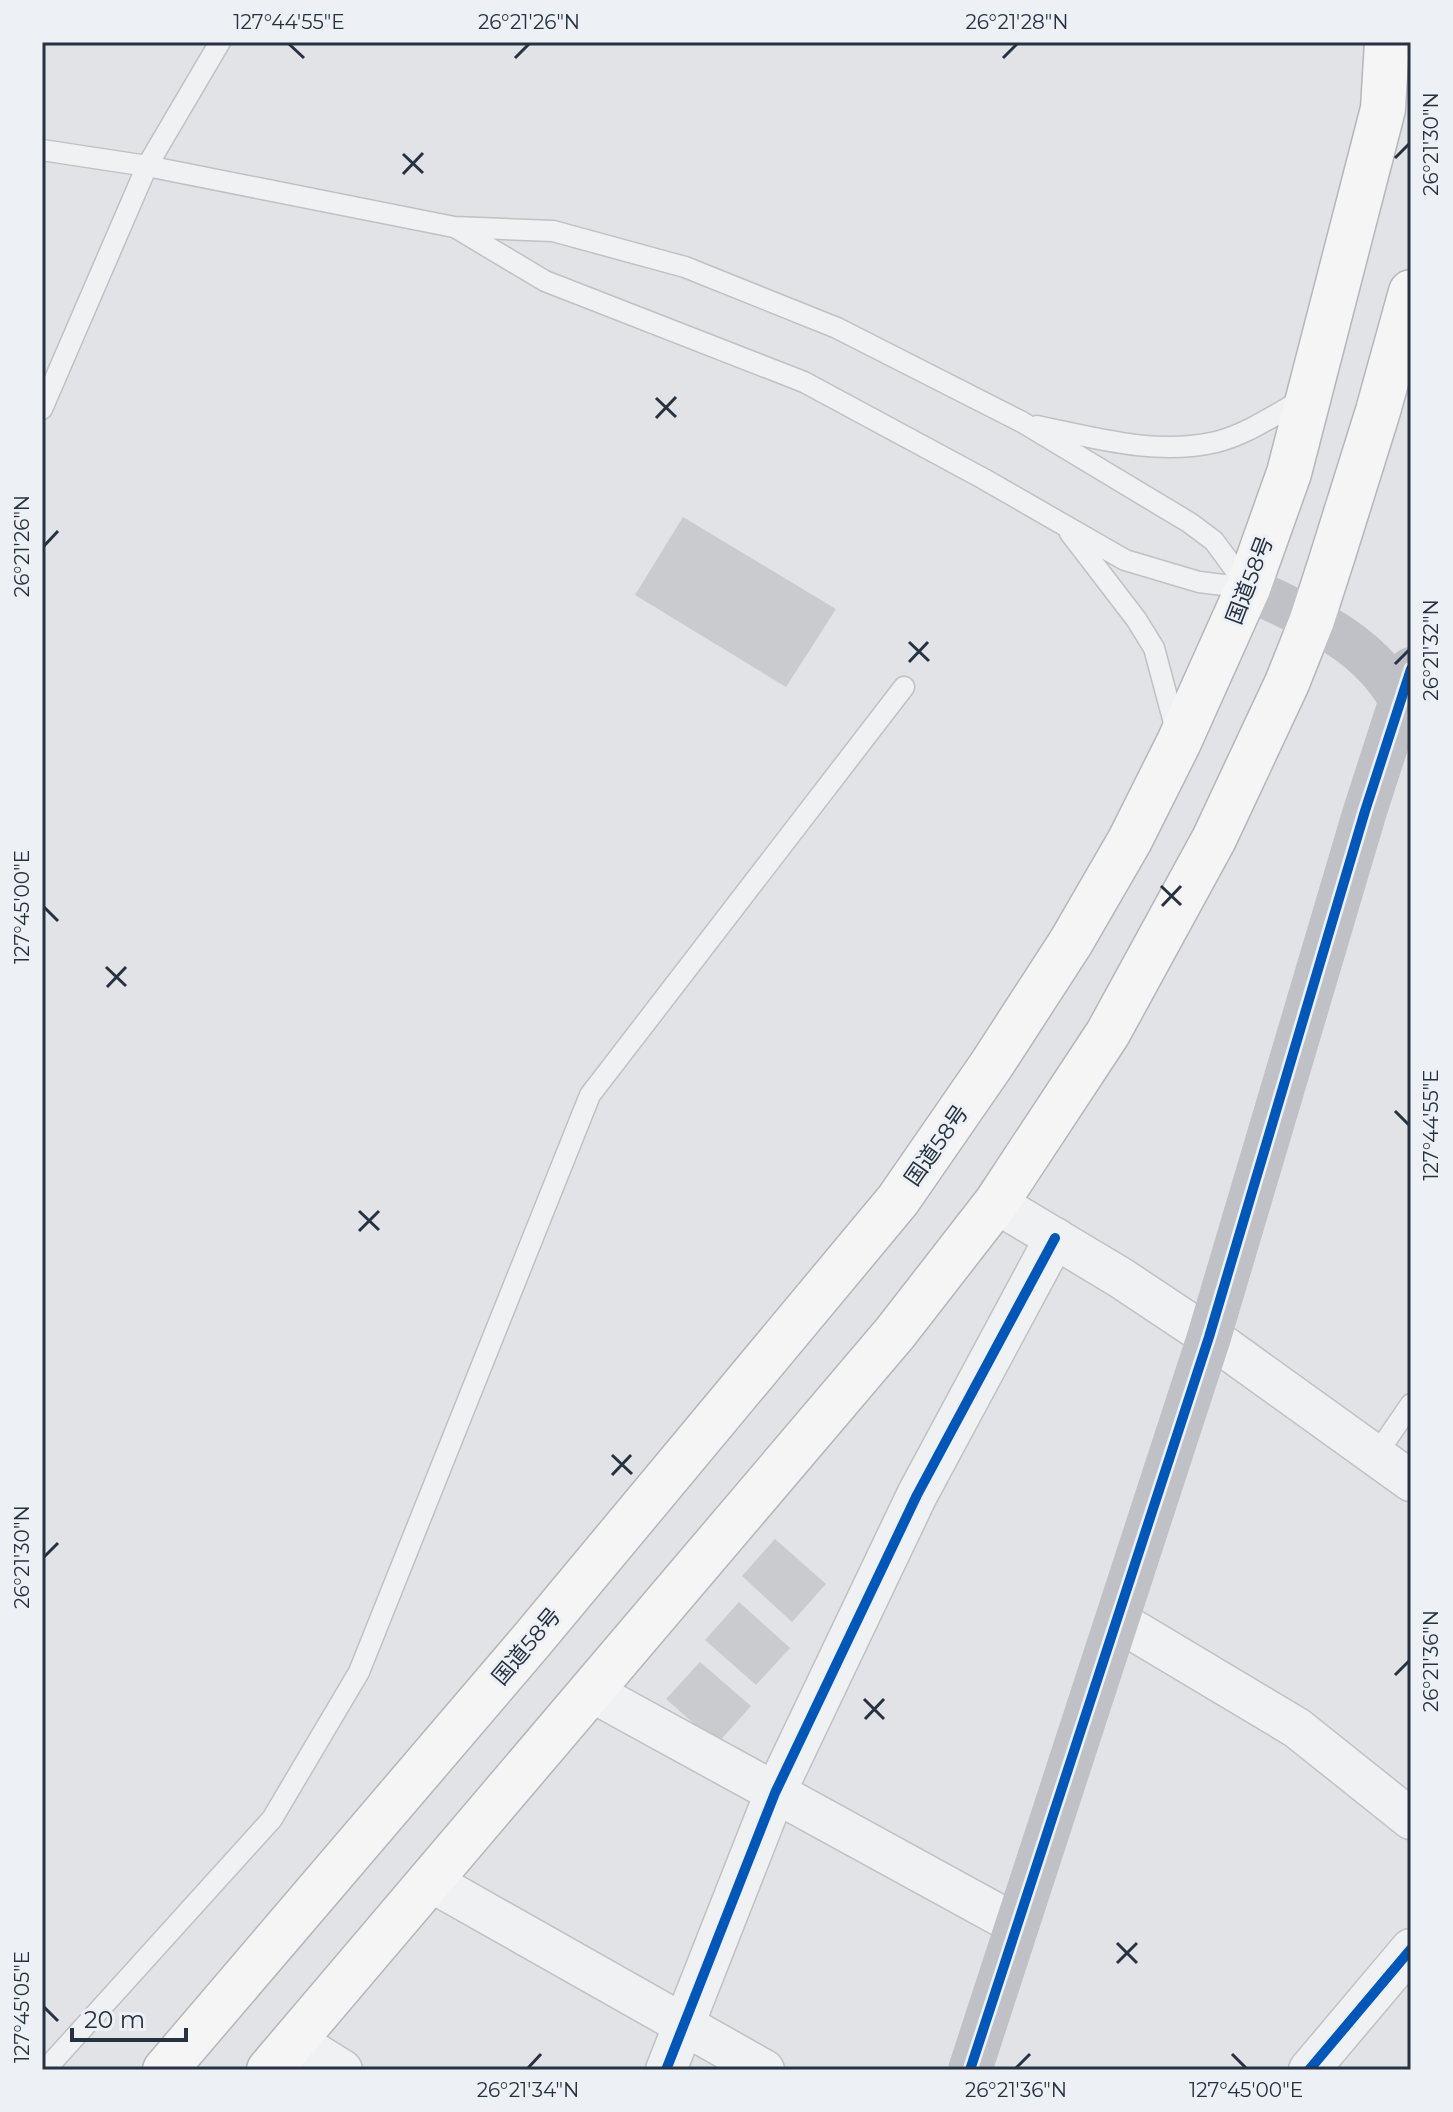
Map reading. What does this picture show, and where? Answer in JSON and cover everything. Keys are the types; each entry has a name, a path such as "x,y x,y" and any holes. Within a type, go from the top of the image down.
{"highway":[{"name":"国道58号","path":"165,2070 532,1640 898,1200 1071,942 1130,840 1179,742 1248,588 1289,473 1383,109 1387,42"},
{"path":"281,2055 895,1333 996,1203 1108,1033 1214,839 1287,683 1312,620 1378,411 1411,292"}],"street":[{"path":"970,2070 1209,1337 1361,825 1408,697 1358,649 1312,620 1248,588"},
{"path":"996,1203 1121,1278 1411,1481"},
{"path":"666,2070 775,1793 917,1495 1055,1238"},
{"path":"1118,1621 1297,1728 1411,1819"},
{"path":"592,1692 1017,1925"},
{"path":"428,1880 764,2070"},
{"path":"1326,2064 1411,1949"},
{"path":"281,2055 342,2070"}],"lane":[{"path":"42,409 147,166 220,42"},
{"path":"42,150 147,166 454,227 553,231 685,267 837,328 1022,422 1190,523 1214,541 1248,588"},
{"path":"454,227 545,281 804,382 1125,560 1199,582 1248,588"},
{"path":"1022,422 1118,444 1160,446 1215,442 1252,428 1309,395"},
{"path":"1064,525 1136,619 1154,648 1179,742"},
{"path":"45,2070 272,1819 359,1672 590,1095 904,687"},
{"path":"1376,1455 1411,1404"}],"building":[{"path":"683,517 836,609 786,687 635,595"},
{"path":"775,1539 826,1584 792,1622 742,1576"},
{"path":"739,1602 790,1648 756,1685 705,1640"},
{"path":"700,1662 751,1706 717,1744 666,1699"}],"cycle path":[{"path":"970,2070 1209,1337 1365,811 1411,669"},
{"path":"666,2070 775,1793 917,1495 1055,1238"},
{"path":"1309,2070 1411,1949"}]}
